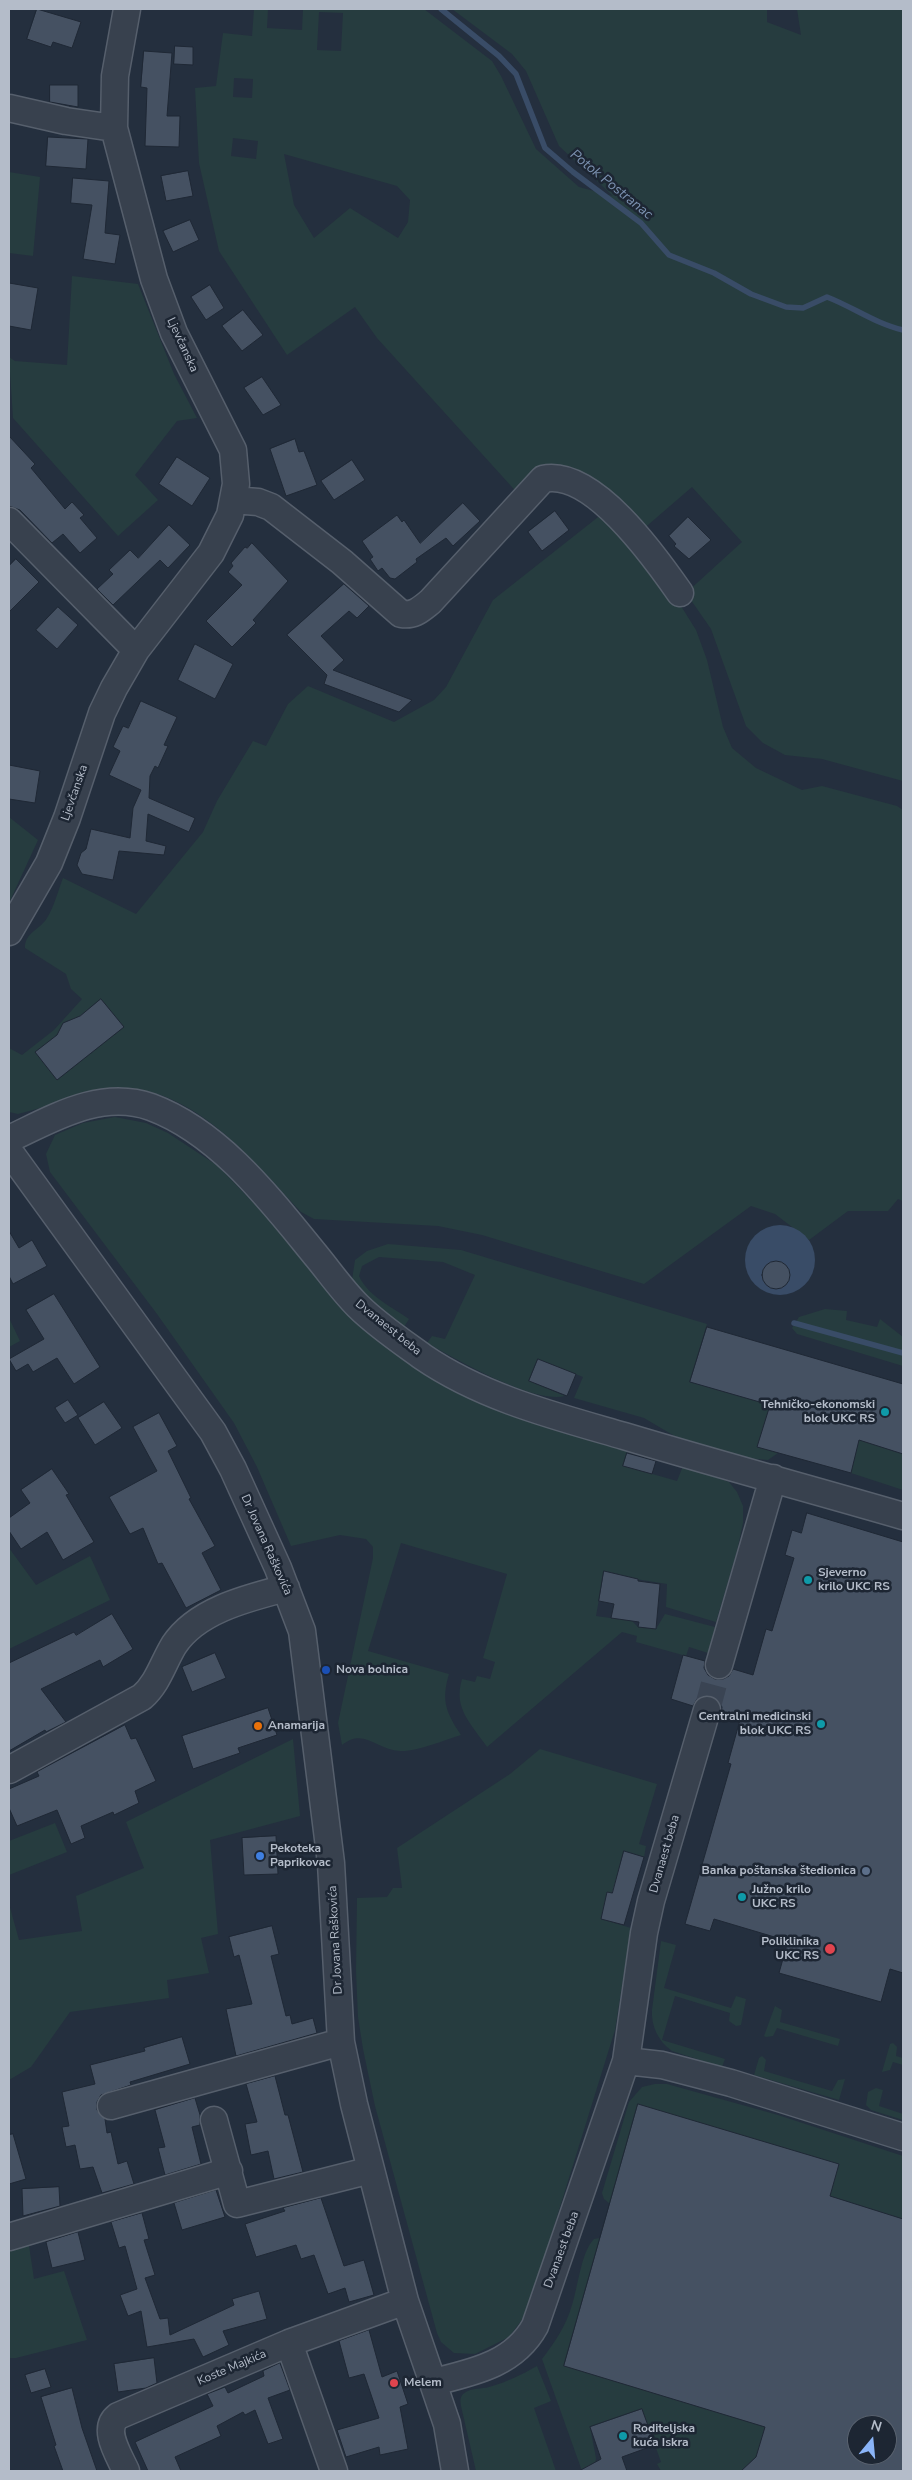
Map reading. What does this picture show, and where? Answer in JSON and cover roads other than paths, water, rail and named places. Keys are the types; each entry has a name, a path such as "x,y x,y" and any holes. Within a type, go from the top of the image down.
{"street":[{"name":"Ljevčanska","path":"9,932 49,864 67,818 102,713 136,650 211,553 224,528 234,500 236,467 233,450 174,333 154,279 114,128 115,76 127,9"},
{"path":"9,108 66,121 114,128"},
{"path":"234,500 258,502 271,507 342,562 401,614 408,615 413,614 430,602 539,482 554,476 568,479 598,499 618,517 649,549 680,593"},
{"path":"12,532 136,650"},
{"name":"Dvanaest beba","path":"9,1139 54,1116 102,1103 134,1103 156,1110 181,1122 218,1148 253,1182 358,1307 381,1326 454,1376 550,1414 903,1516"},
{"name":"Dr Jovana Raškovića","path":"9,1152 213,1432 233,1469 286,1588 302,1631 325,1809 335,1912 341,2042 370,2170 405,2301 447,2424 456,2471"},
{"path":"719,1665 773,1478"},
{"path":"9,1770 142,1697 151,1689 173,1646 184,1631 197,1622 227,1607 286,1588"},
{"name":"Dvanaest beba","path":"434,2382 492,2365 511,2354 527,2340 535,2326 626,2061 644,1932 651,1901 706,1710"},
{"path":"112,2106 341,2042"},
{"path":"626,2061 662,2064 731,2083 903,2137"},
{"path":"214,2120 238,2204 370,2170"},
{"path":"9,2237 229,2171"},
{"name":"Koste Majkića","path":"126,2471 110,2431 111,2423 118,2416 290,2343 405,2301"},
{"path":"290,2343 334,2471"}],"water":[{"path":"780,1225 793,1228 805,1235 812,1247 815,1260 812,1273 805,1285 793,1292 780,1295 767,1292 755,1285 748,1273 745,1260 748,1247 755,1235 767,1228"}],"waterway":[{"name":"Potok Postranac","path":"441,9 499,56 516,74 545,148 573,172 641,223 669,255 714,273 751,294 786,307 803,308 827,297 883,324 903,330"},
{"path":"794,1323 903,1353"}],"tunnel":[{"path":"707,1710 719,1665"}],"place":[{"name":"Tehničko-ekonomski blok UKC RS","path":"885,1412"},
{"name":"Sjeverno krilo UKC RS","path":"808,1580"},
{"name":"Nova bolnica","path":"326,1670"},
{"name":"Centralni medicinski blok UKC RS","path":"821,1724"},
{"name":"Anamarija","path":"258,1726"},
{"name":"Pekoteka Paprikovac","path":"260,1856"},
{"name":"Banka poštanska štedionica","path":"866,1871"},
{"name":"Južno krilo UKC RS","path":"742,1897"},
{"name":"Poliklinika UKC RS","path":"830,1949"},
{"name":"Melem","path":"394,2383"},
{"name":"Roditeljska kuća Iskra","path":"623,2436"}]}
